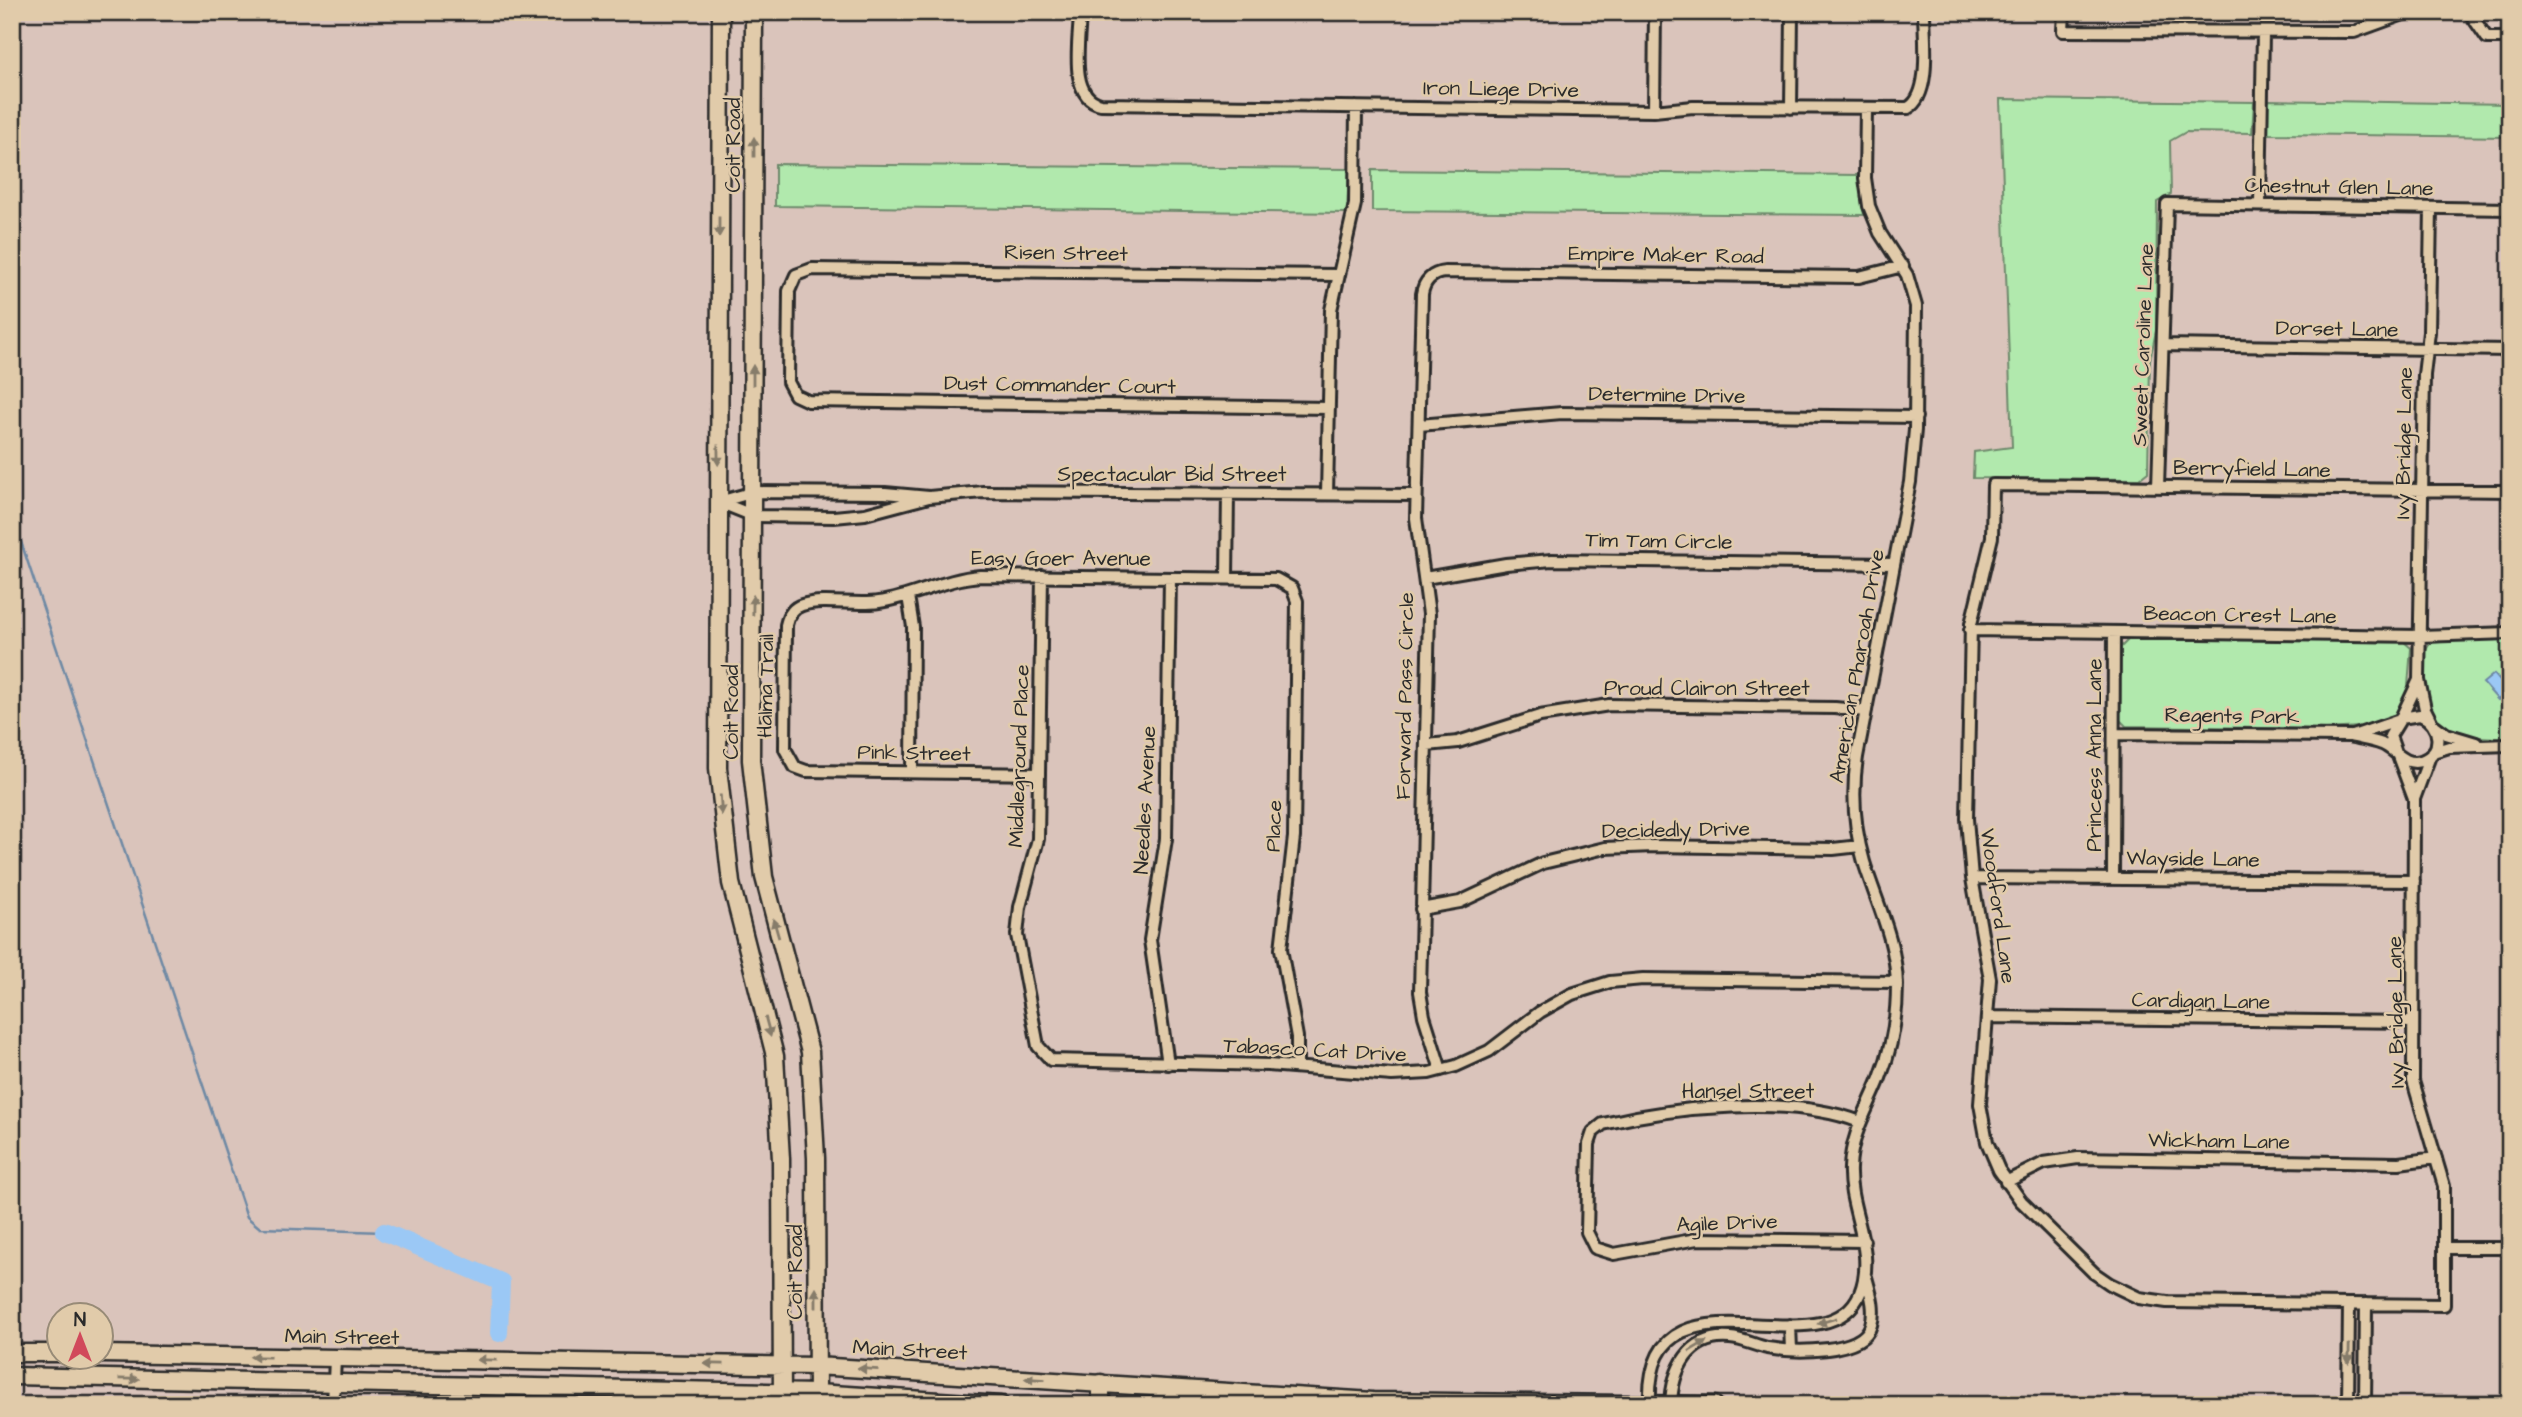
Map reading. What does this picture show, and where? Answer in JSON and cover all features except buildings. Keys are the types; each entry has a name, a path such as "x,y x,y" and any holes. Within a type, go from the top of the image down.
{"main road":[{"name":"Coit Road","path":"720,12 718,768 730,883 775,1056 781,1159 782,1399"},
{"name":"Coit Road","path":"754,12 752,773 764,877 810,1052 816,1158 817,1399"},
{"path":"12,1353 46,1353"},
{"name":"Main Street","path":"116,1354 816,1366 1373,1403 1714,1405"},
{"path":"12,1376 334,1382 1001,1405"},
{"path":"1101,1383 1101,1405"}],"street":[{"name":"Iron Liege Drive","path":"1080,12 1080,82 1085,96 1101,104 1654,111 1693,107 1904,109 1917,102 1923,88 1924,12"},
{"path":"1654,111 1655,12"},
{"path":"1791,108 1792,12"},
{"path":"2063,12 2063,31 2263,33 2354,32 2409,12"},
{"path":"2469,12 2487,38 2510,38"},
{"path":"2260,205 2263,33"},
{"path":"1327,494 1331,310 1355,204 1356,107"},
{"name":"American Pharoah Drive","path":"1671,1404 1672,1383 1679,1364 1702,1343 1730,1338 1766,1348 1791,1350 1852,1344 1866,1335 1871,1324 1873,1304 1865,1271 1864,1241 1850,1176 1852,1148 1888,1055 1896,1014 1897,982 1889,932 1860,846 1854,785 1910,482 1916,417 1916,306 1903,266 1880,233 1869,206 1865,178 1866,108"},
{"name":"Chestnut Glen Lane","path":"2167,204 2510,209"},
{"name":"Sweet Caroline Lane","path":"2158,487 2159,371 2163,345 2167,204"},
{"name":"Ivy Bridge Lane","path":"2431,208 2424,374 2420,636 2420,680 2425,709 2431,722"},
{"name":"Empire Maker Road","path":"1428,279 1445,272 1859,277 1903,266"},
{"name":"Risen Street","path":"793,392 788,379 789,291 796,275 812,269 1337,275"},
{"name":"Forward Pass Circle","path":"1428,279 1422,294 1416,495 1417,536 1429,614 1420,998 1441,1070"},
{"name":"Dorset Lane","path":"2163,345 2510,350"},
{"name":"Dust Commander Court","path":"793,392 809,401 1329,408"},
{"name":"Determine Drive","path":"1419,425 1562,413 1916,417"},
{"name":"Berryfield Lane","path":"1993,485 2510,491"},
{"name":"Woodford Lane","path":"1993,485 1992,537 1970,630 1967,819 1972,878 1989,967 1988,1017 1980,1082 1981,1112 1990,1149 2006,1182 2021,1201 2095,1273 2133,1296 2167,1303 2444,1305"},
{"name":"Spectacular Bid Street","path":"719,502 754,492 885,493 929,497"},
{"name":"Spectacular Bid Street","path":"719,502 754,516 849,516 929,497 983,492 1416,495"},
{"path":"1227,578 1228,493"},
{"name":"Tim Tam Circle","path":"1425,578 1541,560 1894,564"},
{"name":"Middleground Place","path":"1042,576 1037,846 1020,907 1017,935 1038,1045 1045,1057"},
{"name":"Easy Goer Avenue","path":"793,610 808,604 869,604 908,596 966,577 1276,579 1290,586"},
{"name":"Needles Avenue","path":"1168,1064 1150,940 1166,839 1170,578"},
{"name":"Place","path":"1290,586 1297,601 1294,837 1281,949 1297,1037 1297,1067"},
{"path":"908,596 914,627 912,772"},
{"name":"Halma Trail","path":"790,763 785,749 786,625 793,610"},
{"name":"Beacon Crest Lane","path":"1970,630 2420,636 2510,633"},
{"name":"Princess Anna Lane","path":"2113,878 2114,632"},
{"name":"Ivy Bridge Lane","path":"2400,719 2420,680"},
{"name":"Proud Clairon Street","path":"1427,745 1458,742 1540,716 1609,705 1835,708 1866,711"},
{"path":"2482,745 2446,734 2417,714 2400,719 2390,736 2397,754 2414,762 2449,747 2510,745"},
{"name":"Regents Park","path":"2350,736 2383,728 2400,719"},
{"path":"2431,722 2438,737 2432,754"},
{"name":"Regents Park","path":"2114,734 2350,736 2376,742 2397,754"},
{"name":"Ivy Bridge Lane","path":"2397,754 2406,770 2414,799 2414,1088 2436,1157 2444,1195 2444,1305"},
{"name":"Ivy Bridge Lane","path":"2414,799 2432,754"},
{"name":"Pink Street","path":"790,763 806,771 1040,774"},
{"name":"Decidedly Drive","path":"1421,909 1451,905 1543,863 1605,848 1653,846 1833,849 1860,846"},
{"name":"Wayside Lane","path":"1972,878 2414,881"},
{"name":"Tabasco Cat Drive","path":"1045,1057 1058,1062 1297,1067 1392,1075 1441,1070 1489,1051 1557,1001 1610,982 1643,979 1897,982"},
{"name":"Cardigan Lane","path":"1988,1017 2413,1022"},
{"name":"Hansel Street","path":"1595,1248 1587,1232 1588,1144 1595,1129 1606,1123 1692,1107 1819,1109 1860,1122"},
{"name":"Wickham Lane","path":"2006,1182 2044,1163 2078,1157 2399,1163 2436,1157"},
{"name":"Agile Drive","path":"1595,1248 1614,1254 1697,1239 1864,1241"},
{"path":"2444,1248 2510,1248"},
{"name":"American Pharoah Drive","path":"1650,1404 1656,1363 1667,1346 1684,1331 1708,1324 1818,1325 1840,1317 1857,1298 1865,1271"},
{"path":"2348,1405 2349,1304"},
{"path":"2365,1405 2366,1304"},
{"path":"1790,1325 1791,1350"},
{"path":"334,1405 335,1358"}],"green space":[{"path":"2000,99 2254,102 2252,133 2186,132 2170,141 2171,194 2157,202 2156,331 2150,360 2148,472 2139,479 1973,478 1974,452 2012,447"},
{"path":"2268,100 2510,104 2510,137 2268,134"},
{"path":"775,164 1349,169 1347,213 775,206"},
{"path":"1372,170 1858,175 1864,215 1372,211"},
{"path":"2130,638 2404,642 2411,648 2407,699 2399,713 2376,726 2326,729 2126,726 2119,719 2120,648"},
{"path":"2510,639 2510,738 2477,737 2453,731 2434,720 2429,711 2425,673 2426,650 2430,643"}],"water":[{"path":"2494,674 2506,688 2510,685 2510,698 2506,693 2498,700 2483,683"}],"waterway":[{"path":"12,515 247,1217 260,1228 384,1232"},
{"path":"384,1232 501,1282 499,1333"}]}
